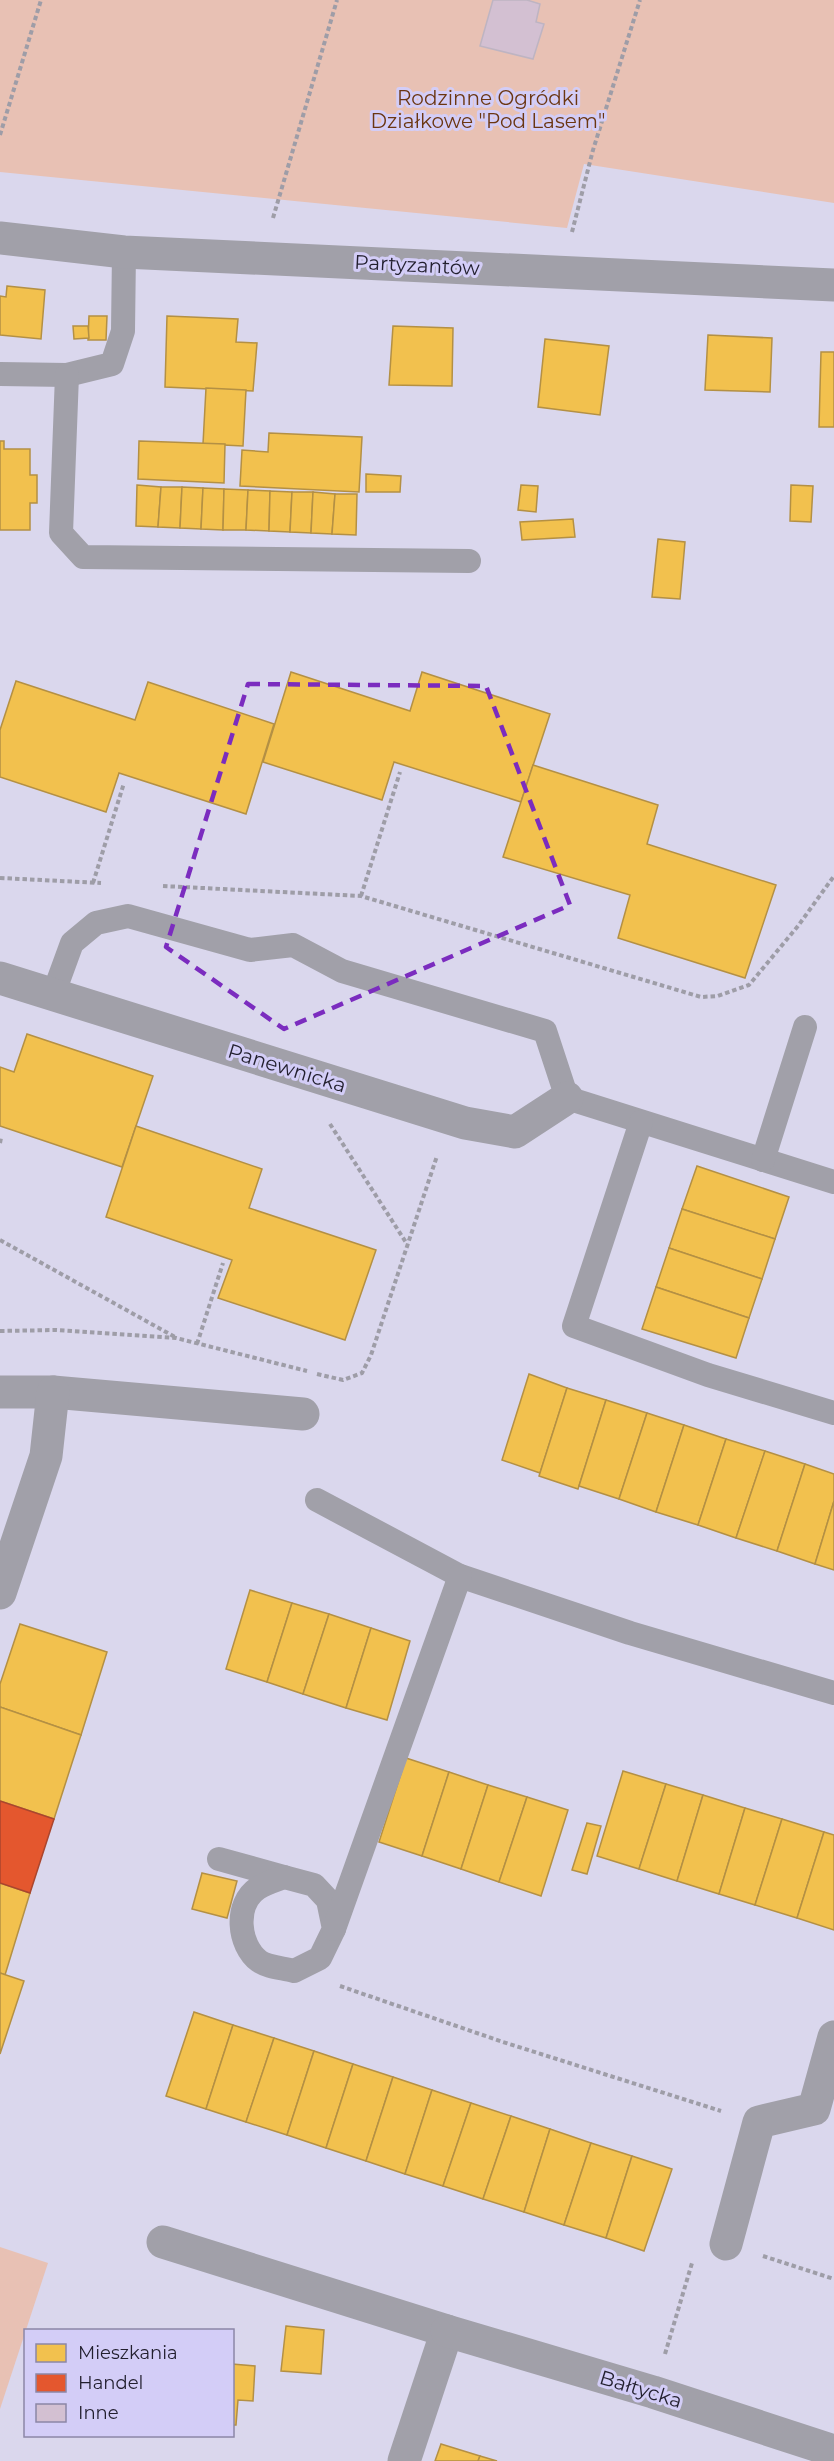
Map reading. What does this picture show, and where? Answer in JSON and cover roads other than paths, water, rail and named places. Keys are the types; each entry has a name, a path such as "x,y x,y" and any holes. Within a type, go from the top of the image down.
{"street":[{"name":"Partyzantów","path":"0,238 124,252 834,285"},
{"name":"Panewnicka","path":"0,978 465,1123 515,1132 567,1098"},
{"path":"0,1392 53,1392 303,1414"},
{"path":"0,1593 46,1456 53,1392"},
{"path":"726,2244 759,2122 814,2109 834,2037"},
{"name":"Bałtycka","path":"163,2242 447,2331 653,2392 834,2451"},
{"path":"404,2461 447,2331"}],"lane":[{"path":"0,374 67,375 112,364 123,331 124,252"},
{"path":"67,375 61,533 83,557 469,561"},
{"path":"53,995 72,943 96,923 128,916 250,951 293,945 342,971 545,1031 567,1098 834,1182"},
{"path":"763,1160 805,1027"},
{"path":"641,1122 574,1326 708,1374 834,1413"},
{"path":"317,1500 460,1576 630,1633 834,1693"},
{"path":"284,1877 257,1888 247,1902 241,1924 245,1946 260,1962 294,1971 320,1958 334,1929 460,1576"},
{"path":"219,1859 314,1885 328,1900 334,1929"}],"park label":[{"name":"Rodzinne Ogródki Działkowe \"Pod Lasem\"","path":"488,110"}]}
